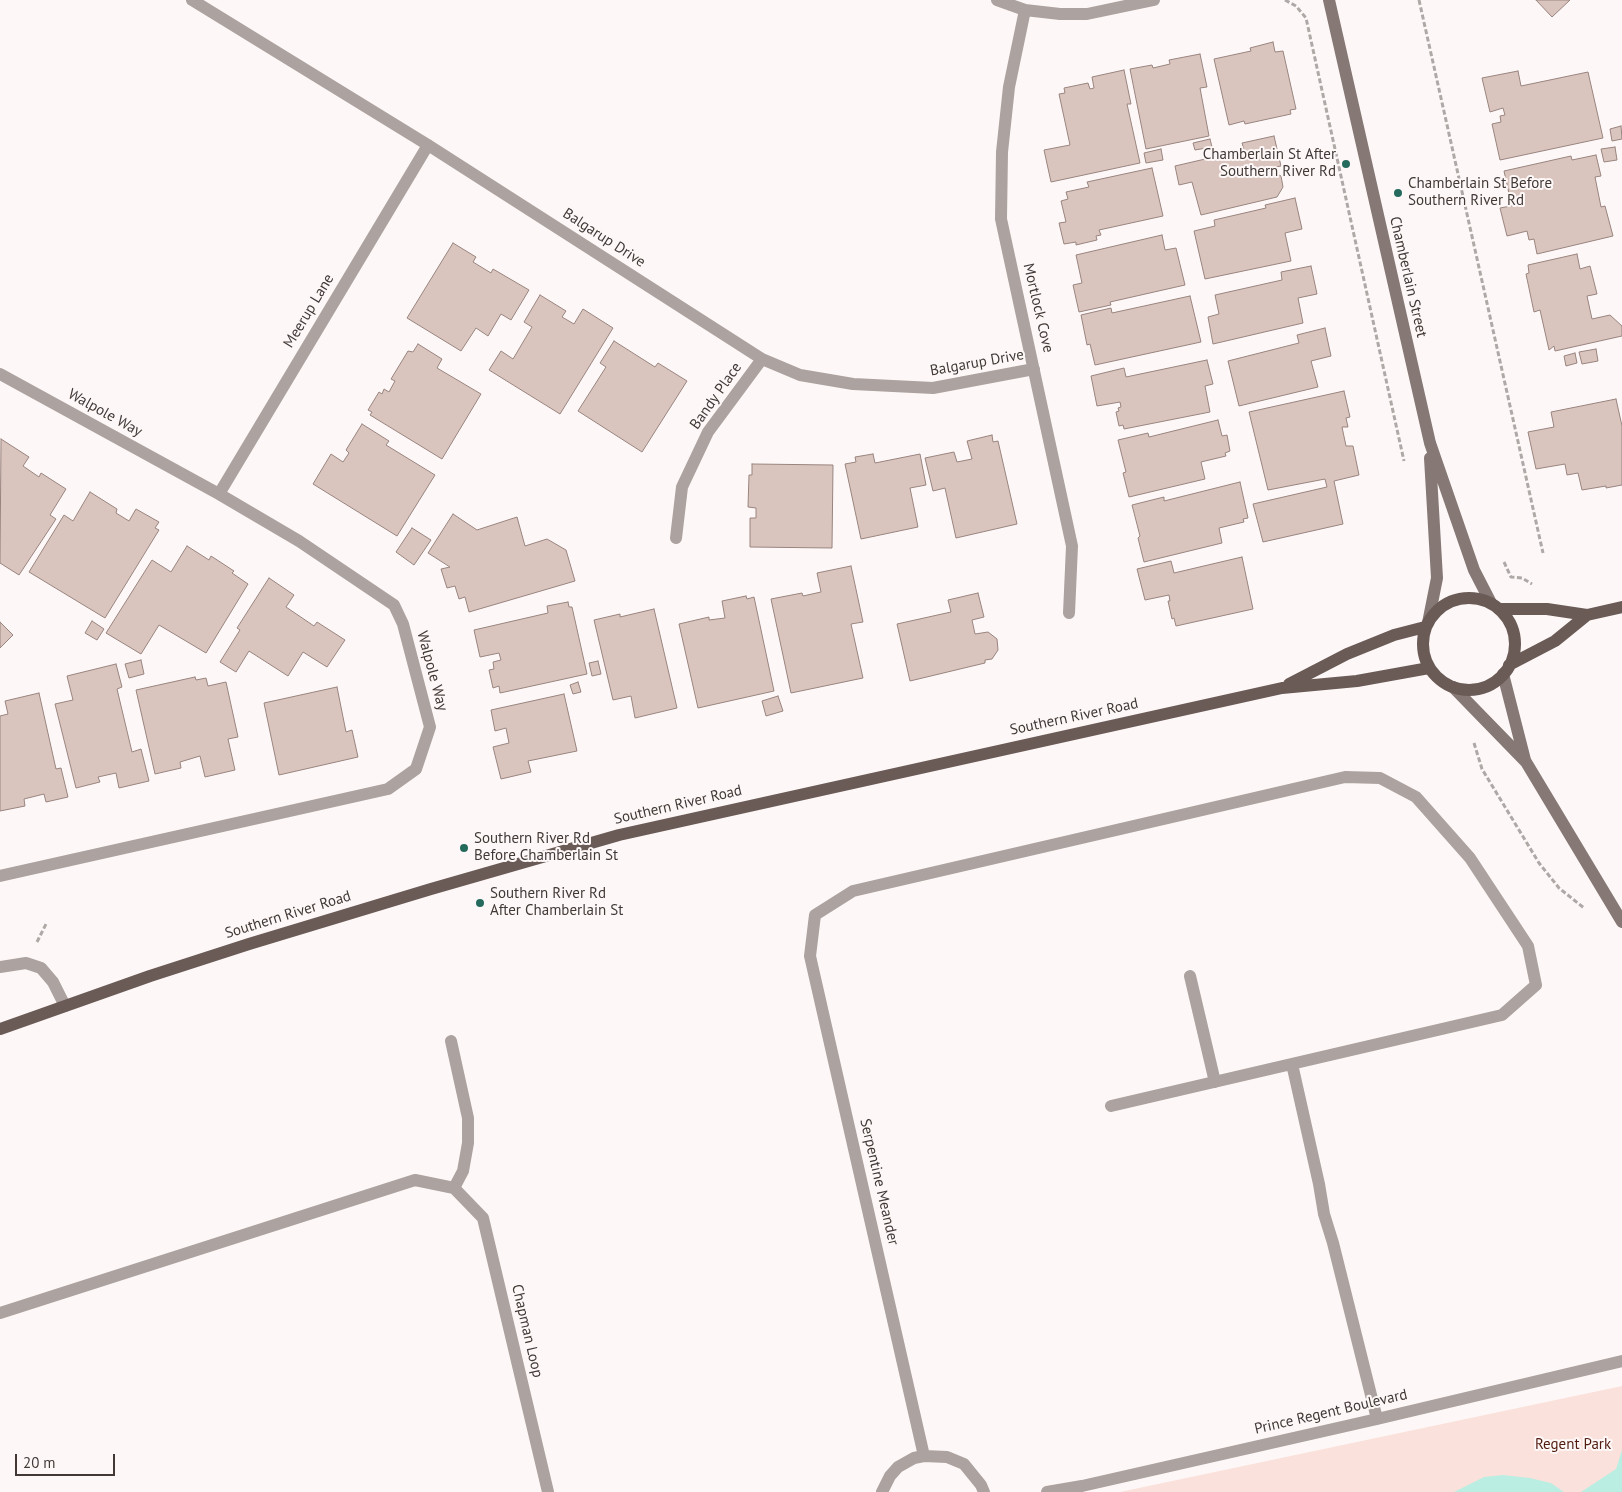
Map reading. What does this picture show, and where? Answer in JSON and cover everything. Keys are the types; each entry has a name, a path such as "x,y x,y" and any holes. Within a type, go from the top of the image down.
{"main road":[{"name":"Chamberlain Street","path":"1329,0 1430,443 1474,570 1495,606"},
{"name":"Chamberlain Street","path":"1427,625 1437,578 1430,443"},
{"path":"1587,615 1555,641 1506,670 1489,685 1481,688 1462,690 1440,680 1429,668 1425,656 1423,643 1427,625 1437,610 1451,601 1467,598 1495,606 1547,609 1587,615 1622,606"},
{"path":"1495,606 1509,621 1514,636 1514,651 1506,670 1526,762"},
{"name":"Southern River Road","path":"1282,688 1347,654 1394,635 1427,625"},
{"name":"Southern River Road","path":"0,1030 150,976 249,944 430,888 619,834 1282,688 1357,681 1429,668"},
{"path":"1453,687 1526,762 1622,922"}],"street":[{"name":"Balgarup Drive","path":"192,0 428,145 762,359 800,374 853,384 933,388 1034,369"},
{"path":"998,0 1026,10 1060,14 1088,14 1154,0"},
{"name":"Mortlock Cove","path":"1026,10 1009,86 1002,152 1001,219 1072,546 1069,613"},
{"name":"Meerup Lane","path":"219,494 428,145"},
{"name":"Bandy Place","path":"676,538 682,487 708,432 762,359"},
{"name":"Walpole Way","path":"0,374 219,494 299,541 394,605 403,624 430,727 416,769 388,789 0,876"},
{"name":"Serpentine Meander","path":"924,1456 810,956 815,916 853,891 1345,777 1380,778 1416,797 1470,858 1528,946 1536,986 1502,1015 1292,1064"},
{"path":"0,967 26,962 41,968 53,982 65,1006"},
{"path":"1190,976 1215,1082"},
{"path":"0,1313 415,1180 454,1188 463,1171 468,1143 468,1118 451,1041"},
{"path":"1111,1106 1292,1064 1324,1214 1377,1419"},
{"name":"Chapman Loop","path":"454,1188 483,1218 548,1492"},
{"name":"Prince Regent Boulevard","path":"1047,1492 1082,1486 1377,1419 1622,1361"},
{"path":"882,1492 890,1476 898,1467 914,1458 924,1456 947,1457 964,1464 981,1485 984,1492"}],"path":[{"path":"1285,0 1296,6 1306,18 1406,467"},
{"path":"1419,0 1543,553"},
{"path":"1504,562 1511,577 1522,578 1537,587"},
{"path":"1472,735 1482,769 1539,863 1559,888 1587,910"}],"green space":[{"name":"Regent Park","path":"1622,1386 1622,1492 1120,1492"}],"shaded area":[{"path":"1622,1450 1622,1492 1581,1492 1616,1469"},
{"path":"1503,1475 1551,1483 1564,1492 1454,1492 1484,1477"}],"building":[{"path":"1536,0 1570,0 1552,17"},
{"path":"1273,42 1275,52 1283,51 1296,109 1290,110 1291,114 1245,124 1244,121 1229,125 1214,59 1251,51 1250,48"},
{"path":"1200,54 1207,87 1200,88 1209,136 1146,149 1130,69 1152,65 1153,68 1170,64 1169,60"},
{"path":"1124,70 1131,104 1127,104 1140,163 1051,182 1044,150 1070,145 1059,94 1065,93 1064,88 1088,83 1090,89 1094,88 1092,77"},
{"path":"1518,71 1521,86 1588,72 1603,138 1500,160 1492,124 1501,122 1500,116 1505,115 1503,108 1490,112 1482,78"},
{"path":"1621,126 1622,139 1612,141 1610,129"},
{"path":"1274,136 1281,166 1265,169 1266,173 1271,171 1281,176 1283,187 1277,197 1201,215 1192,182 1179,185 1175,166 1244,150 1242,143"},
{"path":"1210,139 1212,147 1195,150 1193,143"},
{"path":"1615,147 1617,160 1604,162 1601,149"},
{"path":"1161,149 1163,160 1146,163 1144,153"},
{"path":"1596,155 1601,176 1595,177 1601,207 1605,206 1613,236 1537,254 1534,239 1529,240 1527,231 1507,236 1500,208 1516,205 1514,197 1510,198 1504,171 1571,156 1572,160"},
{"path":"1152,168 1163,216 1099,230 1101,235 1096,236 1097,240 1076,245 1076,242 1064,244 1059,223 1066,222 1061,201 1068,199 1066,192 1089,187 1087,182"},
{"path":"1295,198 1302,229 1285,233 1291,261 1205,279 1194,231 1215,226 1214,220 1266,208 1265,205"},
{"path":"1162,235 1165,250 1176,248 1185,285 1110,302 1111,305 1079,312 1073,285 1082,283 1076,255"},
{"path":"453,243 476,257 473,262 491,273 493,269 529,290 511,320 501,314 488,336 476,328 461,351 407,318"},
{"path":"1577,254 1580,269 1590,266 1597,294 1587,296 1592,319 1610,315 1622,326 1622,336 1555,351 1554,346 1549,350 1540,310 1534,312 1526,274 1529,273 1528,265"},
{"path":"1311,266 1317,294 1298,298 1303,323 1213,344 1208,317 1219,314 1215,295 1282,280 1281,272"},
{"path":"540,295 566,311 562,317 574,324 583,309 613,328 560,414 489,370 501,351 513,359 532,327 524,322"},
{"path":"1190,296 1201,342 1095,365 1090,344 1087,345 1081,315 1111,308 1112,313"},
{"path":"1325,328 1331,356 1311,361 1318,387 1239,406 1228,361 1299,343 1297,335"},
{"path":"614,341 655,367 658,363 687,381 642,452 578,411 606,367 600,363"},
{"path":"418,344 442,359 437,368 481,394 442,459 370,415 372,412 368,410 379,392 382,394 384,389 389,392 395,381 391,379 408,351 413,352"},
{"path":"1596,349 1598,361 1582,364 1579,352"},
{"path":"1575,353 1577,363 1566,366 1564,356"},
{"path":"1207,360 1213,384 1205,386 1210,412 1124,429 1123,425 1119,426 1116,412 1121,407 1120,402 1097,406 1091,376 1124,368 1126,377"},
{"path":"1344,391 1350,417 1346,418 1348,427 1342,427 1346,446 1353,446 1359,475 1334,481 1343,524 1263,542 1253,504 1327,487 1325,479 1268,490 1249,412"},
{"path":"1616,399 1622,426 1622,485 1582,490 1578,473 1567,475 1565,464 1536,469 1528,432 1554,427 1551,412"},
{"path":"1218,420 1222,436 1227,435 1230,451 1225,453 1226,456 1201,462 1205,479 1129,497 1123,473 1126,472 1118,440 1148,433 1149,437"},
{"path":"362,424 389,441 386,445 435,475 397,536 313,484 331,454 343,462 349,453 346,450"},
{"path":"992,435 993,442 998,441 1017,524 956,538 945,488 933,491 925,458 954,452 957,462 972,459 967,441"},
{"path":"1,439 29,457 23,466 39,477 41,473 66,489 50,515 56,519 19,575 0,563"},
{"path":"873,454 875,463 920,454 926,485 910,488 918,527 861,539 845,464 856,462 855,457"},
{"path":"752,464 833,465 832,548 750,547 750,518 756,518 756,508 748,507 749,475 752,475"},
{"path":"1240,482 1248,518 1243,519 1244,522 1219,528 1222,543 1144,562 1132,505 1164,497 1164,501"},
{"path":"90,492 117,509 116,513 129,521 136,509 159,522 155,528 159,530 105,618 29,572 64,515 73,521"},
{"path":"453,514 477,530 517,517 525,546 547,539 566,550 575,581 469,612 465,597 459,599 455,586 447,588 441,569 450,567 428,553"},
{"path":"412,528 431,540 414,565 396,552"},
{"path":"187,546 209,560 211,556 234,571 232,573 248,584 206,653 159,625 141,654 106,633 152,560 171,572"},
{"path":"1242,557 1253,609 1176,626 1174,618 1172,619 1168,601 1170,601 1169,595 1145,600 1137,569 1171,561 1174,573"},
{"path":"851,566 863,622 851,624 863,678 791,693 771,599 802,593 803,596 821,592 817,573"},
{"path":"269,578 294,595 286,607 314,626 317,622 345,640 327,667 303,652 288,676 249,651 236,672 220,662 240,630 237,628"},
{"path":"978,593 984,617 972,620 975,634 988,632 997,639 998,650 992,659 985,660 985,663 910,681 897,624 951,612 948,600"},
{"path":"746,596 747,599 754,597 774,691 698,708 679,624 709,617 709,620 725,618 722,601"},
{"path":"568,602 569,607 572,607 587,674 500,693 499,686 493,688 489,670 494,669 493,662 501,660 499,653 480,657 474,630 548,613 547,606"},
{"path":"654,609 677,708 635,718 631,696 613,700 594,620 620,614 620,617"},
{"path":"92,621 104,629 97,640 85,633"},
{"path":"0,622 13,635 0,648"},
{"path":"141,660 144,674 129,678 125,664"},
{"path":"598,661 601,674 592,676 589,663"},
{"path":"116,664 122,687 117,689 132,752 141,749 149,781 119,788 116,773 98,777 100,782 76,788 55,704 73,700 67,676"},
{"path":"195,677 196,680 206,678 208,686 226,682 238,737 228,739 235,770 205,777 200,756 180,762 181,768 155,774 136,690"},
{"path":"578,682 581,692 573,694 570,685"},
{"path":"337,687 346,732 352,730 358,757 279,775 264,703"},
{"path":"39,693 56,769 61,768 68,797 46,802 44,794 24,799 25,806 0,811 0,716 8,714 5,701"},
{"path":"564,694 577,751 528,761 531,772 501,779 493,747 509,743 506,728 495,731 491,710"},
{"path":"778,696 783,711 766,716 762,701"}],"place":[{"name":"Chamberlain St After Southern River Rd","path":"1346,164"},
{"name":"Chamberlain St Before Southern River Rd","path":"1398,193"},
{"name":"Southern River Rd Before Chamberlain St","path":"464,848"},
{"name":"Southern River Rd After Chamberlain St","path":"480,903"}]}
